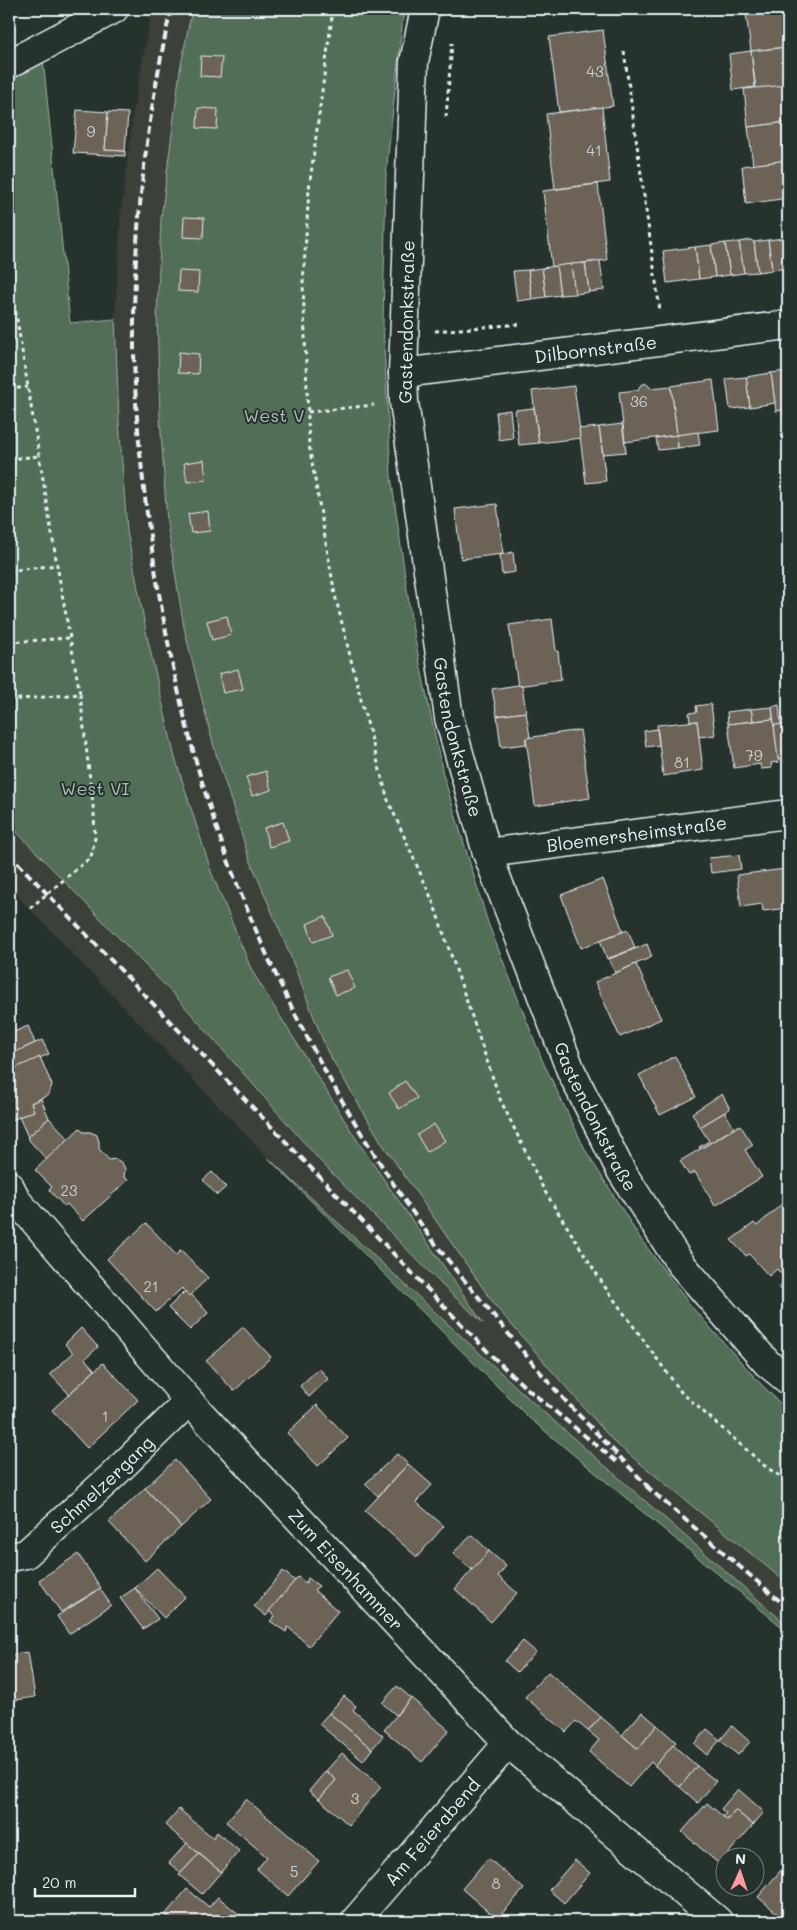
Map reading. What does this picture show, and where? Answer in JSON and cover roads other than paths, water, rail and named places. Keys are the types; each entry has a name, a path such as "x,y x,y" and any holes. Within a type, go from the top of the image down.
{"street":[{"path":"9,64 114,9"},
{"name":"Gastendonkstraße","path":"425,9 414,62 403,373 404,402 449,718 487,853 571,1070 620,1171 680,1263 767,1363 788,1380"},
{"name":"Dilbornstraße","path":"403,373 788,325"},
{"name":"Bloemersheimstraße","path":"487,853 788,814"},
{"name":"Zum Eisenhammer","path":"9,1185 17,1200 189,1401 508,1743 718,1921"},
{"name":"Schmelzergang","path":"9,1557 26,1554 110,1478 189,1401"},
{"name":"Am Feierabend","path":"355,1921 508,1743"}],"railway":[{"path":"171,9 155,90 143,174 134,301 135,389 143,483 161,602 183,710 213,817 231,869 275,973 327,1075 385,1171 442,1252 531,1361 565,1400 651,1490"},
{"path":"9,854 491,1355 525,1387 617,1462"},
{"path":"646,1486 788,1608"}],"park label":[{"name":"West V","path":"274,415"},
{"name":"West VI","path":"95,788"}]}
